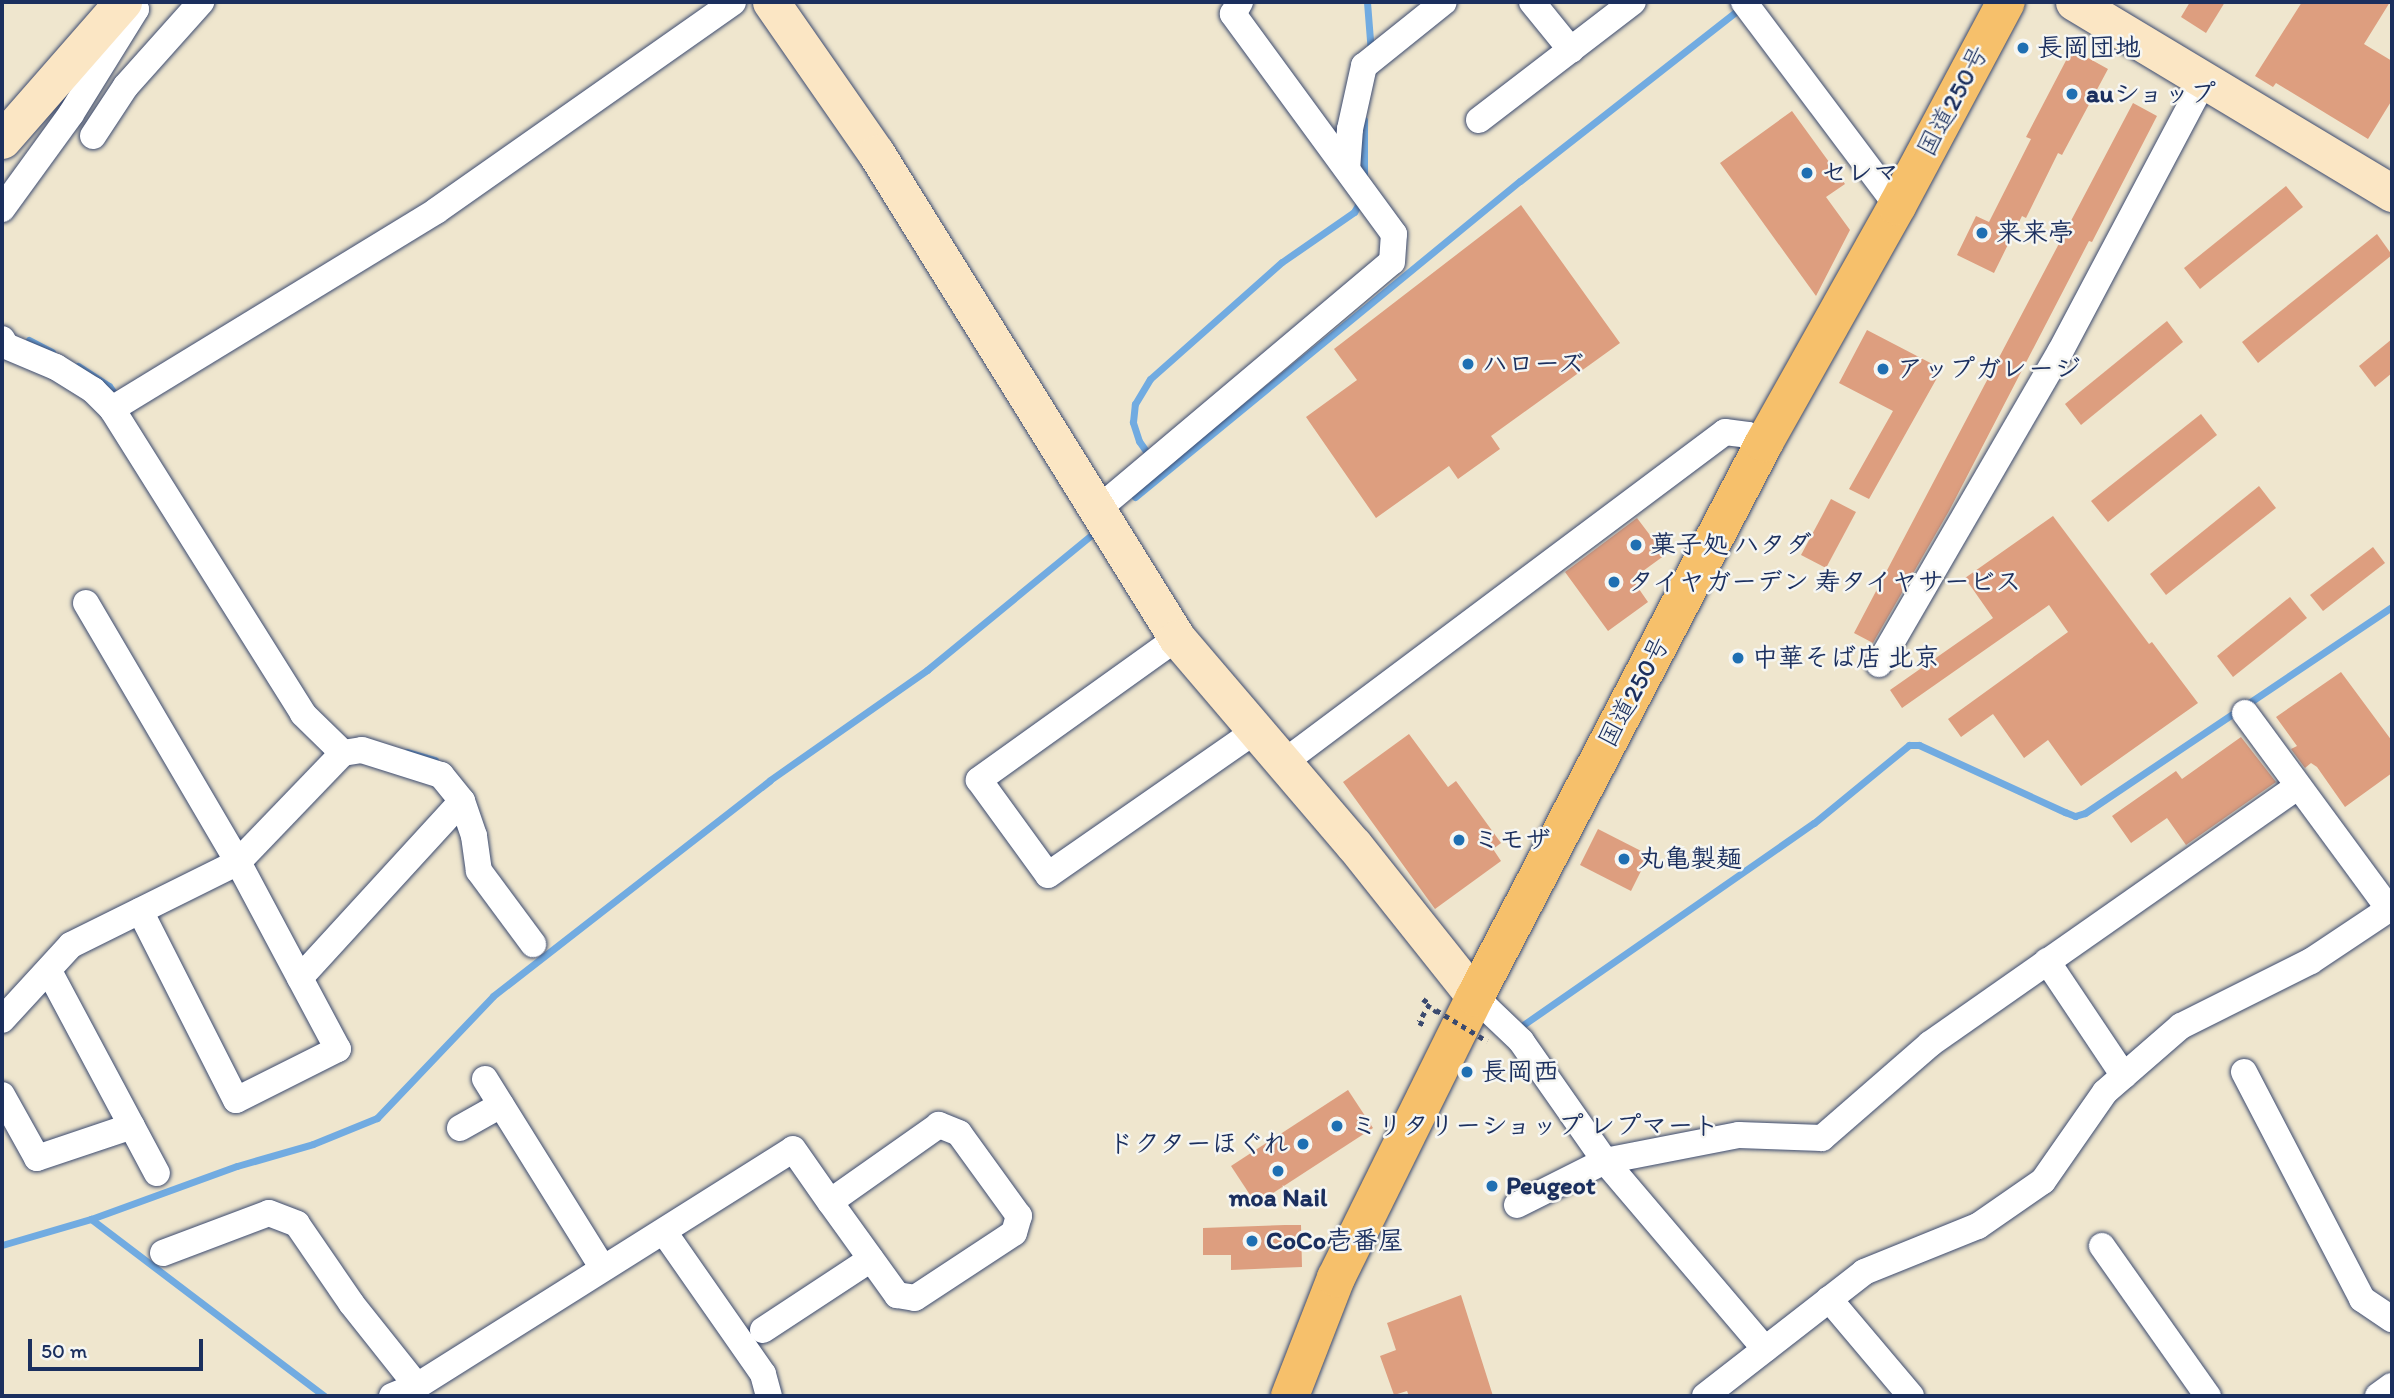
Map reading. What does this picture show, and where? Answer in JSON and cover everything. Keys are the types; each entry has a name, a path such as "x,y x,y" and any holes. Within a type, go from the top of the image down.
{"highway":[{"name":"国道250号","path":"1290,1396 1336,1278 1475,997 1764,443 1897,206 2006,2"}],"street":[{"path":"2,140 123,2"},
{"path":"2,209 71,114 136,9 131,2"},
{"path":"93,136 126,86 201,2"},
{"path":"118,405 436,211 733,2"},
{"path":"771,2 876,153 1177,638 1354,845 1475,997 1521,1041 1605,1161 1765,1349"},
{"path":"1097,510 1392,262 1394,234 1233,15 1240,2"},
{"path":"1357,184 1350,128 1364,66 1444,2"},
{"path":"1532,2 1571,50"},
{"path":"1479,120 1633,2"},
{"path":"2074,2 2392,193"},
{"path":"1746,5 1897,206"},
{"path":"1880,664 2060,352 2204,80"},
{"path":"2,339 6,346 56,367 118,405 303,714 343,753"},
{"path":"1283,763 1725,432 1748,435 1764,443"},
{"path":"86,603 238,862 338,1049 236,1100 140,911"},
{"path":"1177,638 979,780 1048,875 1255,731"},
{"path":"1705,1396 1721,1387 1864,1272 1978,1226 2043,1181 2105,1092 2181,1026 2311,961 2391,908 2245,713"},
{"path":"2,1020 71,946 238,862 343,753 362,750 441,775 462,801 474,836 479,871 533,944"},
{"path":"1517,1205 1605,1161 1739,1135 1822,1138 1930,1044 2298,786"},
{"path":"300,978 462,801"},
{"path":"2047,961 2124,1076"},
{"path":"49,971 157,1173"},
{"path":"2244,1072 2362,1298 2392,1318"},
{"path":"485,1079 603,1267"},
{"path":"2,1095 37,1158 132,1126"},
{"path":"460,1128 501,1105"},
{"path":"392,1396 417,1386 603,1267 664,1233 793,1149 830,1202 897,1295 915,1298 1014,1233 1019,1216 958,1133 939,1125 830,1202"},
{"path":"163,1253 269,1213 297,1224 351,1303 417,1386"},
{"path":"664,1233 763,1374 769,1396"},
{"path":"2102,1246 2208,1396"},
{"path":"763,1330 871,1259"},
{"path":"1829,1299 1910,1396"},
{"path":"2378,1396 2392,1387"},
{"path":"2389,1396 2392,1387"}],"path":[{"path":"1423,999 1430,1004 1419,1022 1426,1026 1428,1024"},
{"path":"1434,1013 1436,1010 1487,1041"}],"building":[{"path":"2190,2 2225,2 2206,33 2181,17"},
{"path":"2302,2 2390,2 2364,44 2392,61 2392,100 2368,139 2276,83 2273,87 2255,76"},
{"path":"2072,49 2108,69 2062,155 2058,153 2026,218 2022,216 1994,273 1957,255 1976,216 1989,222 2031,139 2026,137"},
{"path":"2133,103 2157,116 1949,511 1873,643 1854,633"},
{"path":"1792,111 1845,184 1826,197 1850,230 1816,296 1720,163"},
{"path":"2286,186 2303,207 2200,289 2184,268"},
{"name":"ハローズ","path":"1521,205 1620,343 1491,436 1500,449 1458,479 1449,466 1376,518 1306,417 1357,380 1334,349"},
{"path":"2377,234 2392,255 2258,363 2242,342"},
{"path":"2167,321 2183,342 2081,425 2065,404"},
{"path":"1867,330 1942,369 1869,499 1849,489 1893,411 1839,383"},
{"path":"2392,339 2392,373 2375,387 2359,366"},
{"path":"2201,414 2217,435 2108,522 2091,501"},
{"path":"2259,486 2276,508 2166,595 2150,574"},
{"path":"1831,499 1856,512 1826,568 1801,555"},
{"path":"2053,516 2149,644 2152,642 2198,703 2081,786 2048,740 2024,758 1993,714 1961,737 1948,719 2068,632 2049,605 1902,708 1890,690 1993,618 1965,578"},
{"path":"1637,518 1665,555 1632,579 1648,602 1608,631 1565,572"},
{"path":"2373,547 2385,563 2323,611 2310,595"},
{"path":"2290,597 2307,618 2233,677 2217,656"},
{"path":"2341,672 2392,741 2392,773 2345,807 2317,767 2311,763 2305,768 2291,749 2297,746 2276,717"},
{"path":"1409,734 1448,787 1456,781 1501,843 1493,849 1501,861 1435,909 1343,782"},
{"path":"2241,737 2276,782 2186,845 2167,818 2131,843 2112,816 2176,771 2182,779"},
{"path":"1598,829 1649,855 1631,891 1580,865"},
{"path":"1348,1090 1373,1128 1256,1204 1231,1166"},
{"name":"CoCo壱番屋","path":"1301,1225 1302,1267 1231,1270 1231,1255 1203,1255 1203,1228"},
{"path":"1461,1295 1493,1396 1409,1396 1407,1391 1394,1395 1380,1356 1396,1350 1387,1323"}],"waterway":[{"path":"1367,2 1371,53"},
{"path":"1135,497 1520,181 1742,7"},
{"path":"1364,120 1364,178"},
{"path":"1146,451 1139,441 1133,422 1135,404 1150,379 1282,262 1354,212 1361,200"},
{"path":"29,340 52,352"},
{"path":"78,366 109,386 117,397"},
{"path":"2,1245 91,1219 237,1166 313,1144 377,1118 493,996 770,780 927,670 1094,533"},
{"path":"1523,1025 1814,823 1909,745 1919,745 2075,816 2085,813 2392,607"},
{"path":"407,752 435,760"},
{"path":"91,1219 324,1396"}],"place":[{"name":"長岡団地","path":"2023,48"},
{"name":"auショップ","path":"2072,94"},
{"name":"セレマ","path":"1807,173"},
{"name":"来来亭","path":"1982,233"},
{"name":"ハローズ","path":"1468,364"},
{"name":"アップガレージ","path":"1883,369"},
{"name":"菓子処 ハタダ","path":"1636,545"},
{"name":"タイヤガーデン 寿タイヤサービス","path":"1614,582"},
{"name":"中華そば店 北京","path":"1738,658"},
{"name":"ミモザ","path":"1459,840"},
{"name":"丸亀製麺","path":"1624,859"},
{"name":"長岡西","path":"1467,1072"},
{"name":"ミリタリーショップ レプマート","path":"1337,1126"},
{"name":"ドクターほぐれ","path":"1303,1144"},
{"name":"moa Nail","path":"1278,1171"},
{"name":"Peugeot","path":"1492,1186"},
{"name":"CoCo壱番屋","path":"1252,1241"}]}
